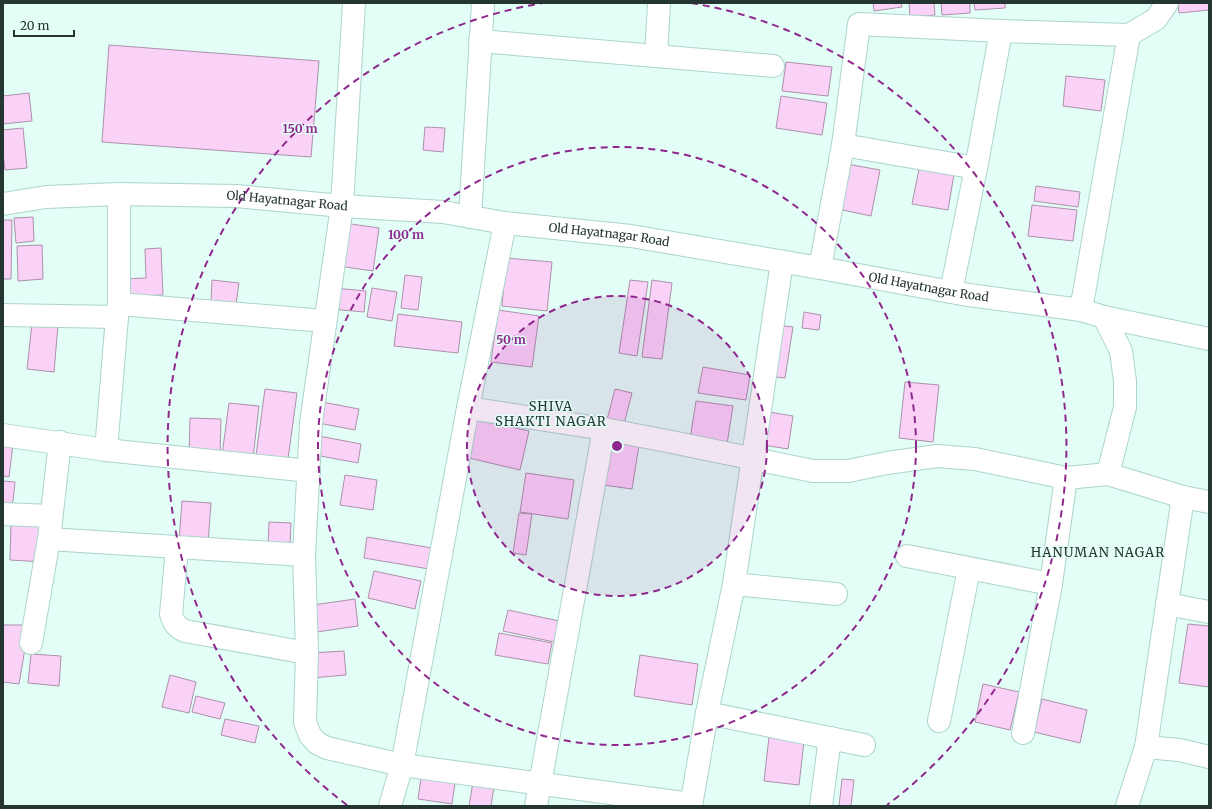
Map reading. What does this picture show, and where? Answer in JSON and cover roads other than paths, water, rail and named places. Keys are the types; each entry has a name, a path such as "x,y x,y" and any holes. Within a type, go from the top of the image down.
{"street":[{"path":"354,3 342,206 311,423 304,555 307,653 305,722 310,735 317,743 327,748 402,765 691,805 734,584 782,262"},
{"path":"470,217 483,3"},
{"path":"656,56 659,3"},
{"path":"820,268 843,145 859,24 1128,35 1156,19 1167,3"},
{"path":"951,292 976,168 1001,31"},
{"path":"1081,310 1128,35"},
{"path":"480,41 773,66"},
{"path":"843,145 976,168"},
{"path":"106,450 118,311 119,194"},
{"name":"Old Hayatnagar Road","path":"3,204 46,197 119,194 236,196 342,206 443,212 505,223 632,236 951,292 1081,310 1104,317 1209,339"},
{"path":"390,806 402,765 468,408 505,223"},
{"path":"3,315 118,311 325,321"},
{"path":"1104,317 1121,351 1125,381 1125,408 1108,474"},
{"path":"468,408 604,429 813,471 848,471 886,463 937,456 968,458 1066,478 1108,474 1183,497 1209,502"},
{"path":"536,806 604,429"},
{"path":"3,435 60,442 106,450 309,471"},
{"path":"31,643 49,539 60,442"},
{"path":"1023,733 1051,584 1066,478"},
{"path":"1127,806 1146,747 1183,497"},
{"path":"3,514 51,516"},
{"path":"49,539 304,555"},
{"path":"177,548 171,614 174,623 178,627 185,631 307,653"},
{"path":"907,556 1051,584"},
{"path":"939,721 969,569"},
{"path":"734,584 836,594"},
{"path":"1166,604 1209,612"},
{"path":"708,713 864,745"},
{"path":"821,806 830,738"},
{"path":"1146,747 1179,750 1209,757"}],"district":[{"name":"SHIVA SHAKTI NAGAR","path":"551,414"},
{"name":"HANUMAN NAGAR","path":"1098,552"}]}
